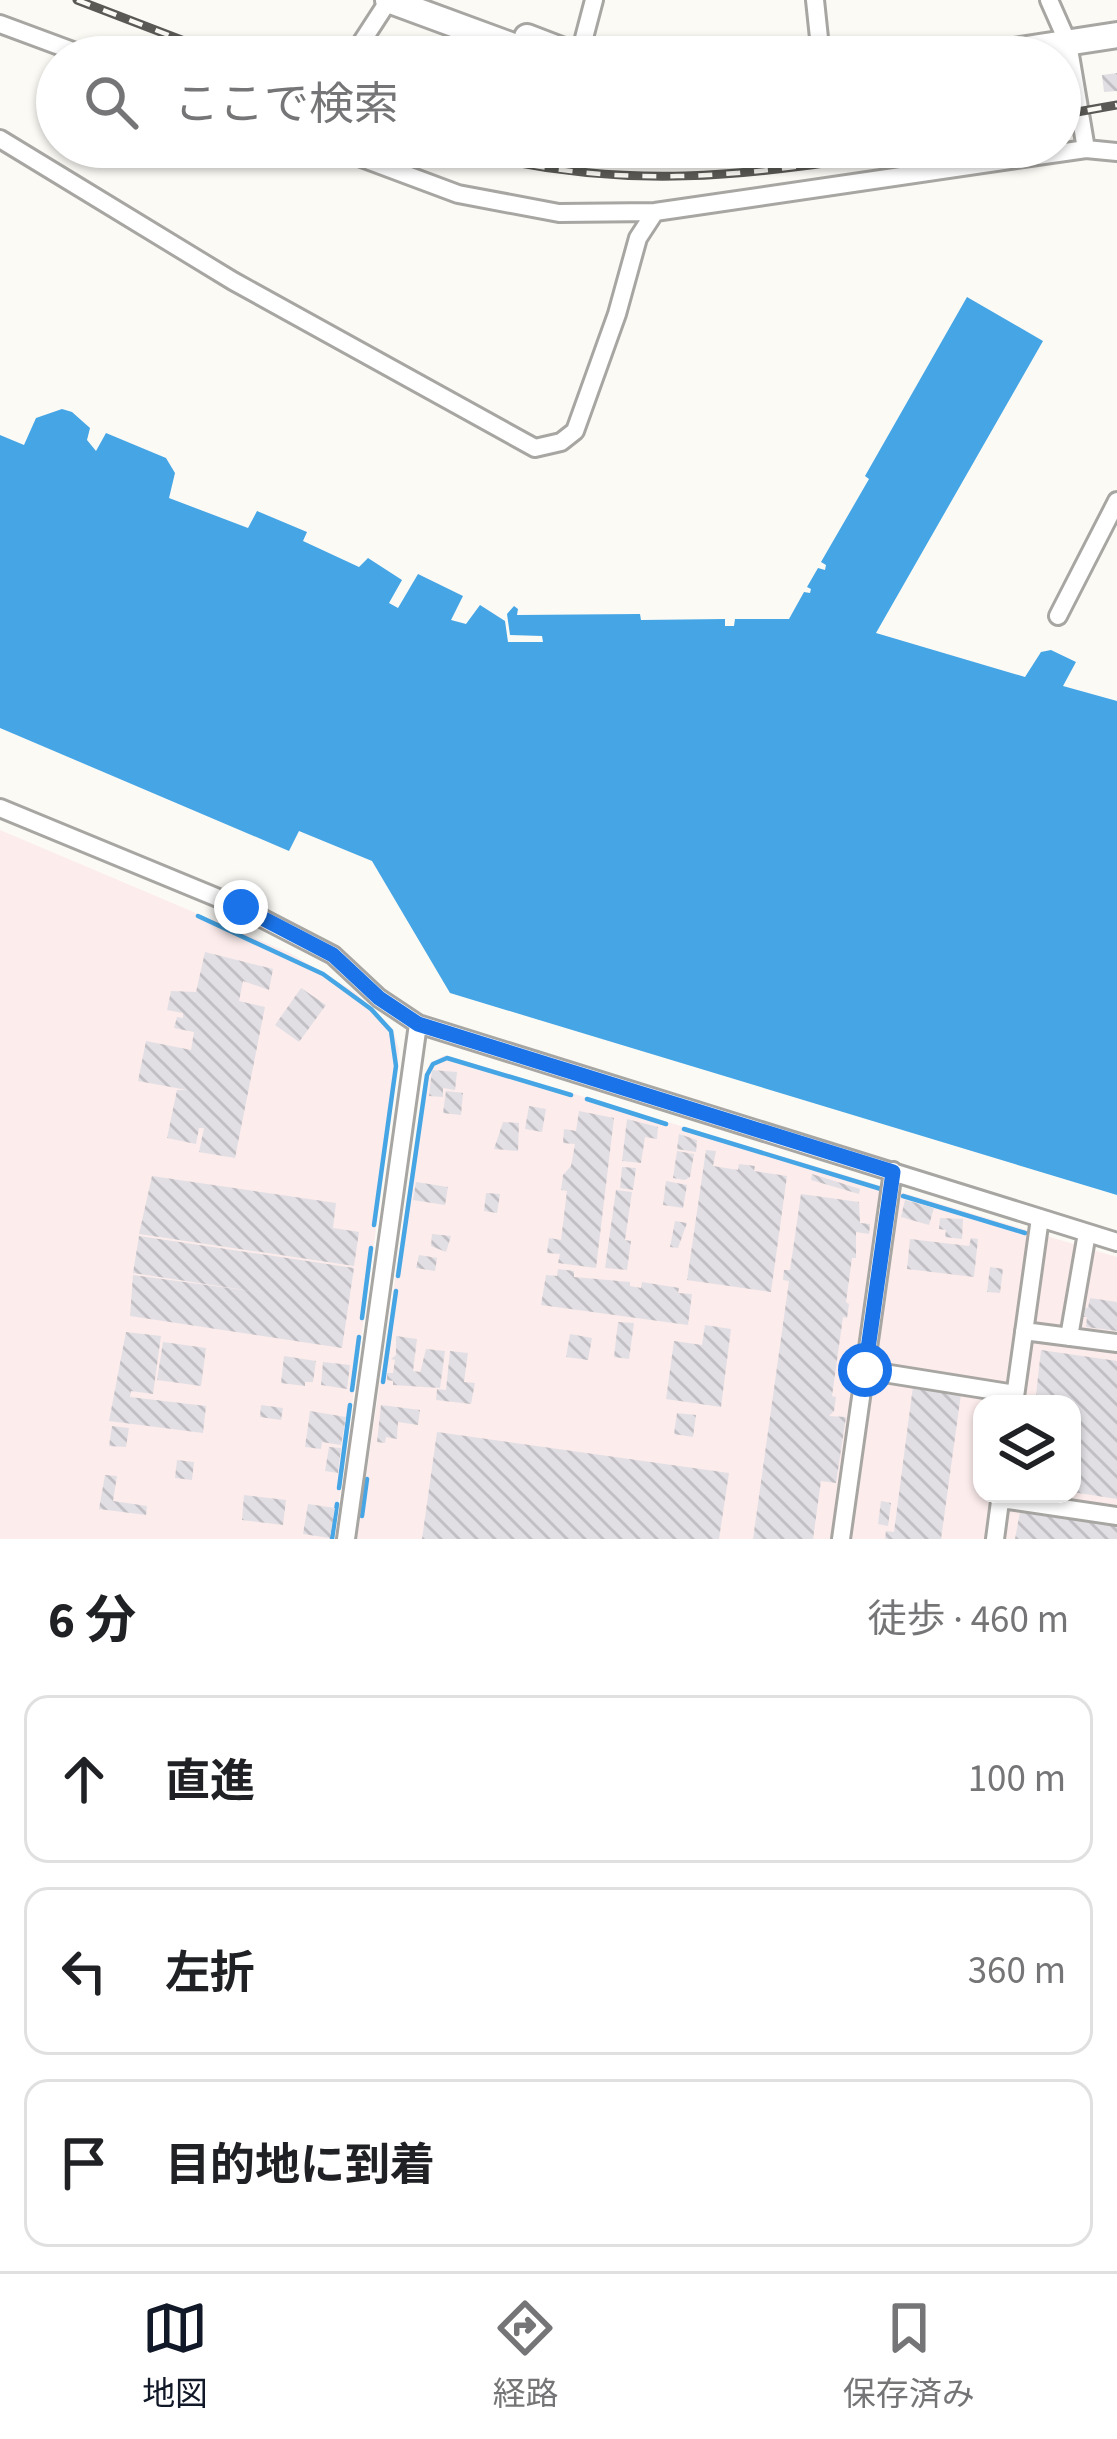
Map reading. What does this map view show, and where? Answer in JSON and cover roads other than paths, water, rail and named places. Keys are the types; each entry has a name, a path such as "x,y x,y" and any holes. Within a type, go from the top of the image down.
{"highway":[{"path":"388,0 421,3 518,36"},
{"path":"421,3 496,36"},
{"path":"1081,48 1117,34"},
{"path":"1081,53 1117,50"}],"street":[{"path":"365,36 388,0"},
{"path":"585,36 595,0"},
{"path":"815,0 819,36"},
{"path":"1049,0 1060,36"},
{"path":"0,24 36,37"},
{"path":"1081,125 1086,149"},
{"path":"0,139 36,161"},
{"path":"1081,150 1117,152"},
{"path":"47,168 232,281 535,448 562,442 575,431 617,314 638,238 655,212"},
{"path":"388,168 458,194 559,213 655,212 956,168"},
{"path":"1058,616 1117,501"},
{"path":"0,808 241,907 333,955 379,998 418,1024 1117,1242"},
{"path":"346,1539 418,1024"},
{"path":"841,1539 893,1172"},
{"path":"1016,1395 1040,1218"},
{"path":"1070,1337 1087,1233"},
{"path":"1024,1331 1117,1343"},
{"path":"865,1370 994,1395"},
{"path":"995,1539 1000,1503"},
{"path":"1038,1503 1117,1516"}],"water":[{"path":"967,297 1043,341 876,633 1025,677 1041,652 1051,650 1076,662 1063,686 1117,701 1117,1195 450,993 372,861 299,831 289,851 0,728 0,435 24,445 36,418 62,409 72,412 90,428 87,440 96,451 106,433 166,458 175,473 169,498 248,528 257,511 307,532 303,541 359,567 368,558 402,580 389,603 398,608 418,574 463,596 451,620 466,624 480,605 505,621 508,642 543,642 542,636 510,635 507,614 514,606 517,615 640,614 641,620 725,619 725,626 734,626 735,619 789,619 804,592 810,593 807,587 818,568 825,570 821,562 869,479 865,476"}],"waterway":[{"path":"198,916 323,974 371,1009 391,1031 396,1066 374,1225"},
{"path":"398,1276 427,1075 433,1064 447,1058 571,1095"},
{"path":"587,1099 666,1124"},
{"path":"684,1129 881,1189"},
{"path":"903,1196 1025,1233"},
{"path":"362,1318 371,1248"},
{"path":"383,1382 396,1291"},
{"path":"352,1390 359,1337"},
{"path":"339,1488 350,1405"},
{"path":"362,1516 367,1479"},
{"path":"332,1539 337,1504"}],"railway":[{"path":"77,0 171,36"},
{"path":"1081,111 1117,105"},
{"path":"551,168 628,176 783,168"}]}
